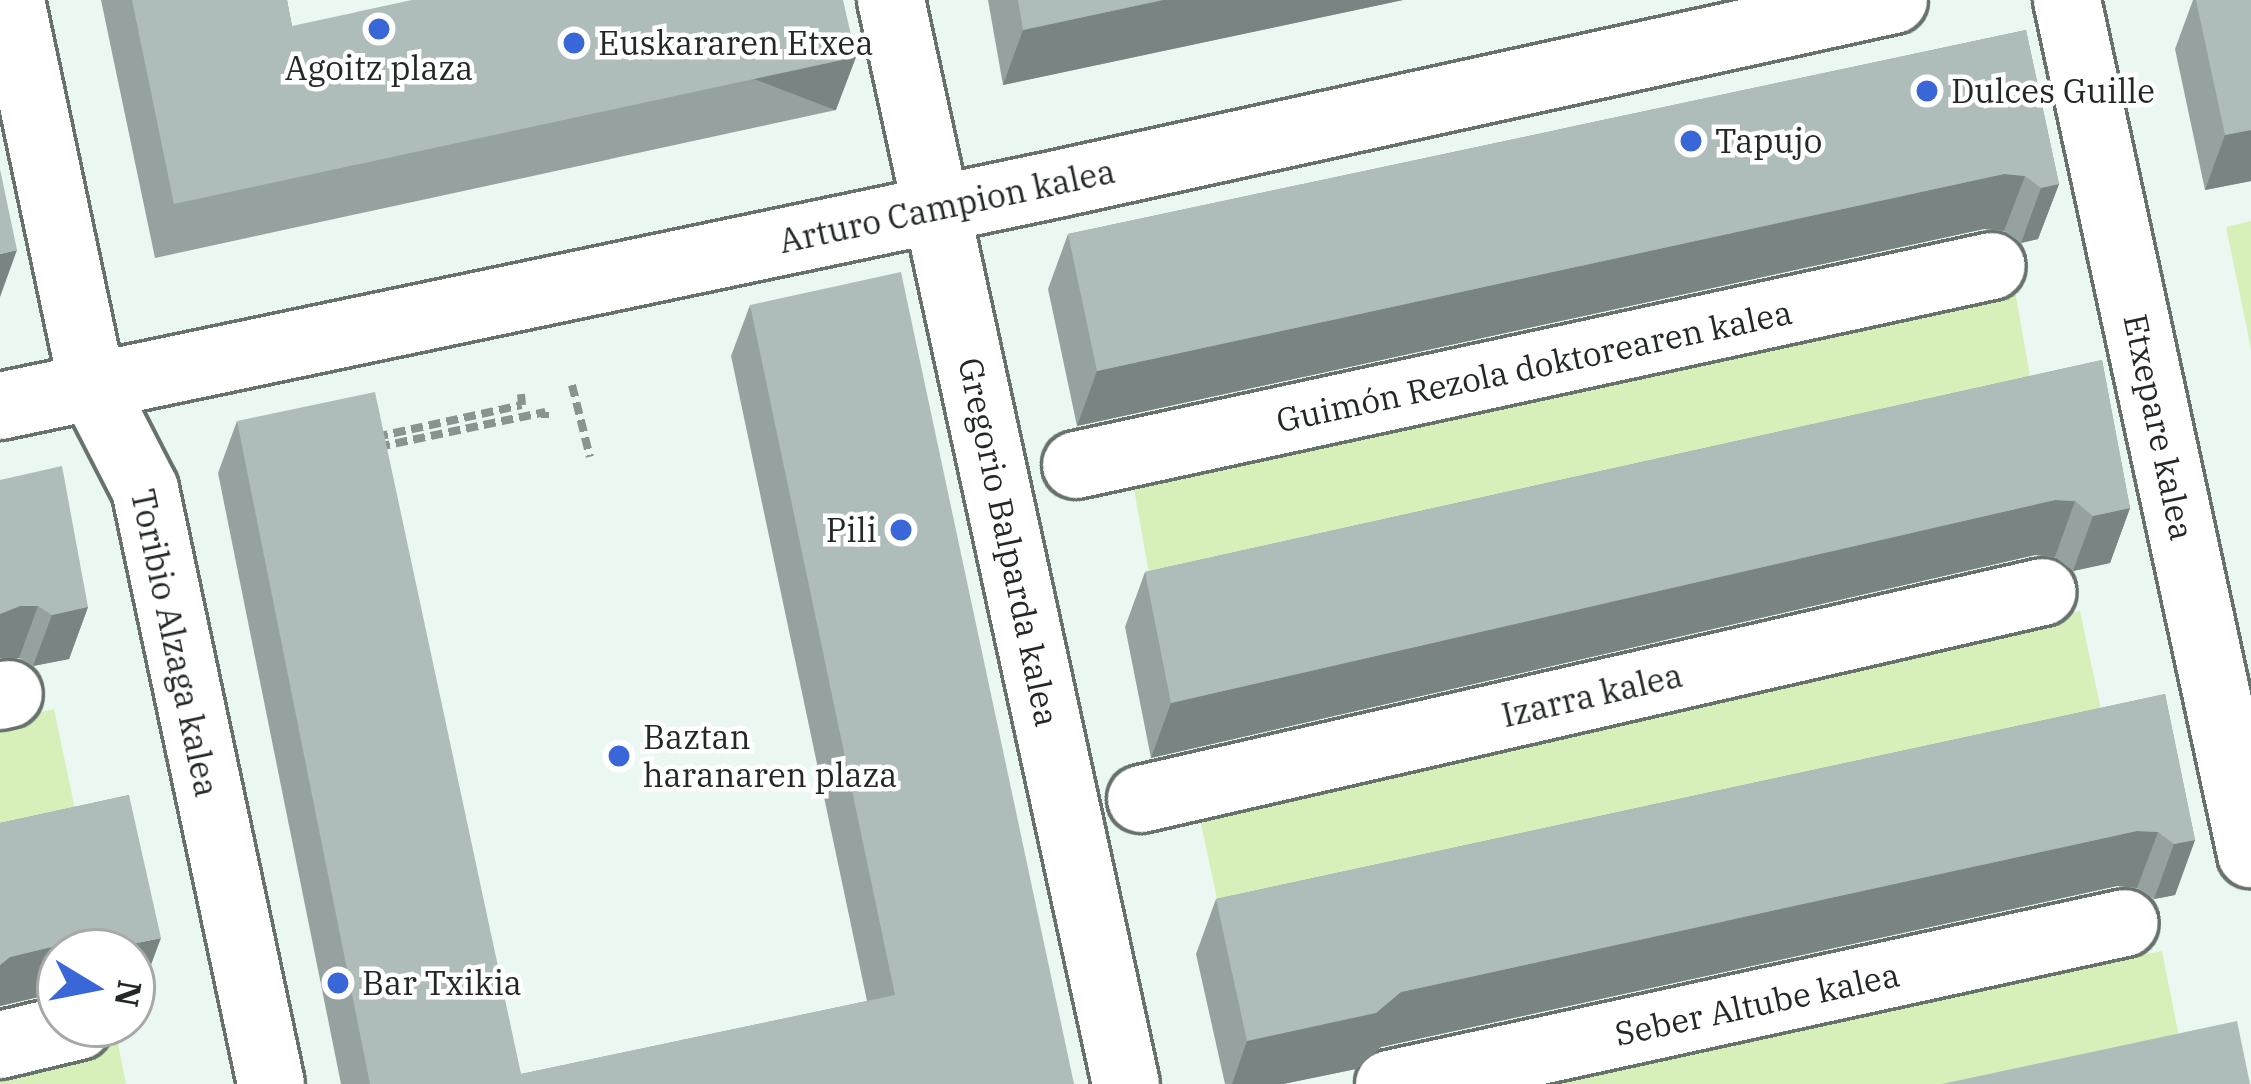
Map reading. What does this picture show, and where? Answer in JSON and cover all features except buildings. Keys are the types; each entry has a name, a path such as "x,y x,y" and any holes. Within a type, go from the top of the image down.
{"street":[{"name":"Toribio Alzaga kalea","path":"11,0 92,386 145,489 271,1084"},
{"name":"Gregorio Balparda kalea","path":"891,0 1126,1084"},
{"name":"Arturo Campion kalea","path":"0,406 1894,0"},
{"name":"Etxepare kalea","path":"2067,0 2251,854"},
{"name":"Guimón Rezola doktorearen kalea","path":"1076,465 1992,266"},
{"name":"Izarra kalea","path":"1141,799 2043,592"},
{"name":"Seber Altube kalea","path":"1389,1084 2125,923"},
{"path":"0,1045 36,1036"}],"path":[{"path":"572,385 590,457"},
{"path":"521,394 522,405 367,439 370,448 545,412 545,418"}],"green space":[{"path":"2251,221 2251,349 2226,227"},
{"path":"2014,285 2039,425 1150,581 1126,442"},
{"path":"2080,611 2111,755 1226,943 1196,799"},
{"path":"54,709 84,852 0,870 0,721"},
{"path":"2162,951 2188,1082 2180,1084 1507,1084"},
{"path":"75,1048 119,1048 126,1084 0,1084 0,1064"}],"place":[{"name":"Agoitz plaza","path":"379,29"},
{"name":"Euskararen Etxea","path":"574,43"},
{"name":"Dulces Guille","path":"1927,91"},
{"name":"Tapujo","path":"1691,141"},
{"name":"Pili","path":"901,530"},
{"name":"Baztan haranaren plaza","path":"619,756"},
{"name":"Bar Txikia","path":"338,983"}]}
